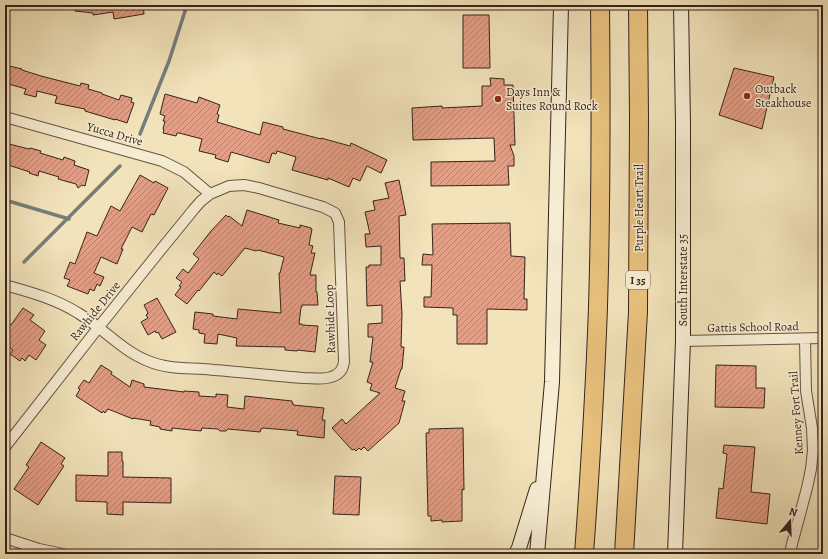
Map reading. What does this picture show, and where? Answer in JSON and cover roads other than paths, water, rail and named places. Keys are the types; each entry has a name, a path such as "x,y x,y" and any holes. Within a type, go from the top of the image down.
{"highway":[{"path":"584,554 598,306 600,188 600,5"},
{"name":"Purple Heart Trail","path":"624,554 638,312 638,5"}],"main road":[{"path":"537,554 552,382 561,5"},
{"name":"South Interstate 35","path":"675,554 683,341 683,123 681,5"},
{"path":"516,554 538,483 548,434"}],"street":[{"name":"Yucca Drive","path":"5,116 162,161 184,172 210,194"},
{"name":"Rawhide Loop","path":"5,285 56,301 79,313 132,353 148,361 173,367 202,368 324,379 333,377 343,367 344,362 339,222 334,213 323,207 244,185 229,186 210,194"},
{"name":"Rawhide Drive","path":"5,447 194,209 210,194"},
{"name":"Gattis School Road","path":"683,341 823,338"},
{"name":"Kenney Fort Trail","path":"790,554 808,483 813,450 812,428 806,391 805,339"},
{"path":"5,538 39,549 63,554"}],"waterway":[{"path":"140,134 169,61 187,5"},
{"path":"24,262 120,166"},
{"path":"5,200 69,219"}],"place":[{"name":"Outback Steakhouse","path":"747,96"},
{"name":"Days Inn & Suites Round Rock","path":"498,99"}]}
